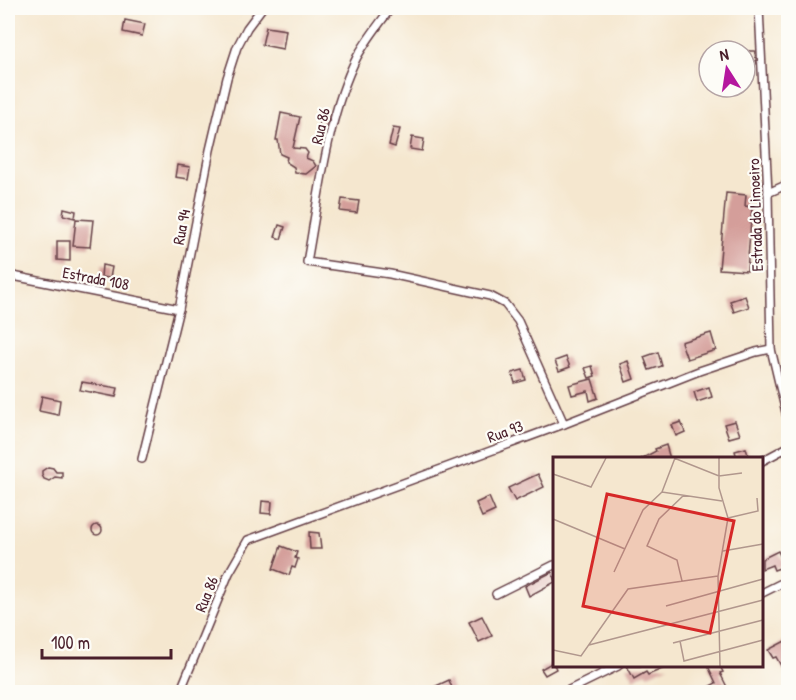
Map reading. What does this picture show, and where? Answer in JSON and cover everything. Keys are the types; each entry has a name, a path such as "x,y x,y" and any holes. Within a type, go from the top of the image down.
{"street":[{"name":"Rua 94","path":"142,459 179,309 210,150 227,78 237,47 247,28 262,8"},
{"name":"Rua 86","path":"391,8 357,57 345,84 335,115 307,262 390,274 490,296 505,304 518,321 564,424"},
{"name":"Estrada do Limoeiro","path":"759,8 768,192 771,349 789,421"},
{"path":"768,192 789,184"},
{"name":"Estrada 108","path":"8,274 179,309"},
{"name":"Rua 93","path":"248,540 564,424 699,371 771,349"},
{"path":"763,460 789,447"},
{"name":"Rua 86","path":"180,693 229,573 248,540"},
{"path":"496,594 553,566"},
{"path":"763,593 789,580"},
{"path":"565,693 616,667"}],"building":[{"path":"125,20 145,24 142,36 123,32"},
{"path":"266,27 286,30 283,49 262,45"},
{"path":"281,113 300,117 293,148 305,149 308,153 306,158 313,161 316,166 306,174 295,173 294,167 286,162 287,157 280,154 278,140 276,140"},
{"path":"325,113 330,114 325,131 318,129"},
{"path":"393,128 400,129 395,147 389,145"},
{"path":"412,137 424,139 422,151 410,149"},
{"path":"177,165 190,167 188,179 175,177"},
{"path":"726,193 746,195 745,206 752,207 747,271 719,269"},
{"path":"342,199 359,201 357,213 340,211"},
{"path":"64,208 76,211 75,218 63,215"},
{"path":"76,219 93,220 90,247 73,246"},
{"path":"279,225 285,227 281,239 275,237"},
{"path":"57,241 70,241 70,261 57,260"},
{"path":"102,265 112,267 110,278 101,277"},
{"path":"745,296 749,307 734,312 730,301"},
{"path":"711,333 716,350 687,359 681,342"},
{"path":"658,352 662,366 649,370 644,357"},
{"path":"566,357 570,367 559,371 555,361"},
{"path":"628,361 634,379 626,382 620,364"},
{"path":"592,366 595,376 589,378 585,368"},
{"path":"523,370 526,380 515,383 512,373"},
{"path":"592,379 598,398 590,401 588,391 572,395 569,385"},
{"path":"82,382 118,388 116,397 80,390"},
{"path":"709,387 712,397 697,402 694,392"},
{"path":"42,396 60,400 58,415 39,411"},
{"path":"735,421 740,435 729,438 724,424"},
{"path":"681,422 685,432 676,436 672,425"},
{"path":"666,445 669,457 645,457 656,451 655,449"},
{"path":"746,448 748,455 737,457 735,451"},
{"path":"48,467 53,468 56,472 62,472 62,478 55,477 49,481 44,479 42,471"},
{"path":"538,474 544,487 515,501 508,488"},
{"path":"489,497 495,511 482,517 476,503"},
{"path":"262,501 272,502 271,514 261,513"},
{"path":"97,525 101,526 101,534 97,535 93,534 92,530 93,526"},
{"path":"309,532 319,533 321,549 310,549"},
{"path":"281,546 297,552 295,558 298,559 295,568 292,567 289,575 273,569"},
{"path":"778,551 785,566 774,570 772,565 763,569 763,558"},
{"path":"552,572 553,583 529,596 525,586"},
{"path":"482,616 492,636 479,642 469,622"},
{"path":"789,639 789,680 776,657 773,658 768,650"},
{"path":"553,662 553,667 556,669 545,675 541,669"},
{"path":"628,667 667,667 648,675 646,672 634,679"},
{"path":"708,667 720,667 723,672 720,673 730,693 697,693 716,683"},
{"path":"449,680 454,693 421,693"}]}
